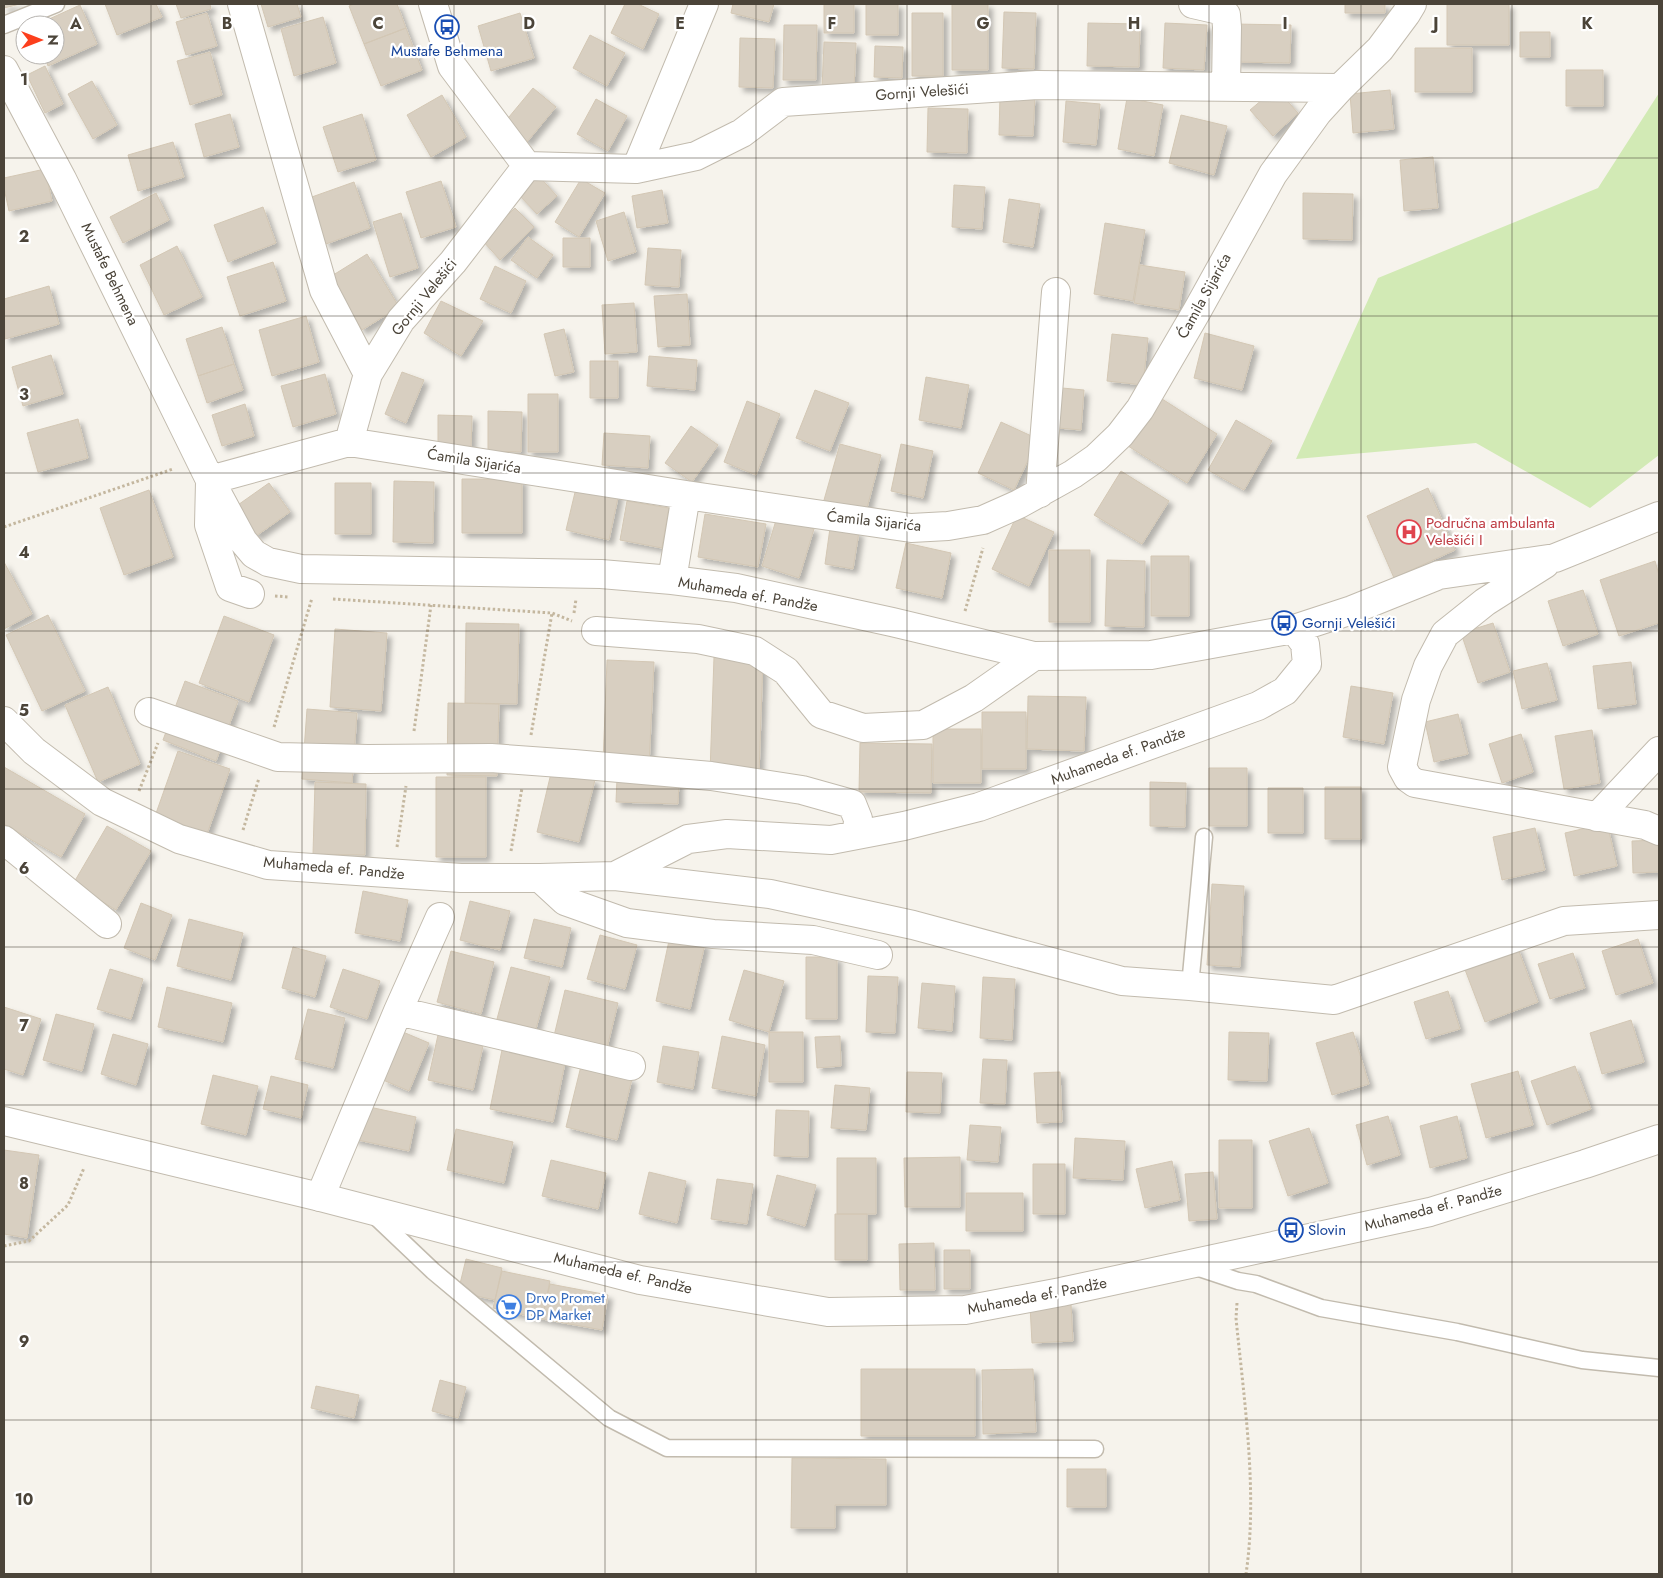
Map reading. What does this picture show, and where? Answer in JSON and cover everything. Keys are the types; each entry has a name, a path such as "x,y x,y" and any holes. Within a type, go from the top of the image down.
{"street":[{"path":"242,4 324,290 368,374"},
{"path":"433,4 452,66 527,166"},
{"path":"636,169 704,4"},
{"path":"1193,4 1219,10 1226,15 1226,87"},
{"name":"Ćamila Sijarića","path":"205,470 349,442 910,528 948,526 984,520 1040,493 1072,474 1096,458 1120,435 1140,409 1273,174 1318,112 1380,49 1412,4"},
{"name":"Mustafe Behmena","path":"4,70 70,194 205,470"},
{"name":"Gornji Velešići","path":"349,442 368,374 401,320 453,262 527,166 636,169 696,156 742,133 783,102 1038,85 1340,88"},
{"path":"1040,493 1056,292"},
{"path":"205,470 209,525 221,564 230,587 250,594"},
{"name":"Muhameda ef. Pandže","path":"205,470 243,541 254,554 268,562 301,569 601,574 672,580 736,588 1034,656 1151,655 1294,629 1352,610 1439,575 1555,558 1659,516"},
{"path":"672,580 686,495"},
{"path":"1555,558 1485,602 1445,634 1428,666 1416,700 1402,767 1408,778 1415,784 1645,825 1659,831"},
{"name":"Muhameda ef. Pandže","path":"615,876 688,839 727,834 831,840 904,826 978,807 1258,706 1285,691 1308,664 1305,644 1294,629"},
{"path":"596,631 698,639 755,651 786,672 822,714 863,728 923,725 974,698 1034,656"},
{"path":"158,716 278,757 368,759 491,758 555,762 711,776 802,790 852,804 858,819 858,835"},
{"name":"Muhameda ef. Pandže","path":"4,721 34,751 102,802 179,839 268,866 462,878 615,876 770,894 913,925 1122,981 1334,1000 1564,920 1659,915"},
{"path":"1597,817 1659,751"},
{"path":"4,840 107,924"},
{"path":"540,878 565,901 627,923 714,934 813,940 878,955"},
{"path":"320,1197 398,1011 440,917"},
{"path":"398,1011 631,1066"},
{"name":"Muhameda ef. Pandže","path":"4,1121 320,1197 640,1280 828,1312 965,1310 1011,1303 1430,1212 1659,1139"}],"lane":[{"path":"4,25 56,4"},
{"path":"1190,986 1204,837"},
{"path":"369,1210 433,1272 610,1418 667,1448 1095,1449"},
{"path":"1191,1265 1238,1281 1256,1284 1321,1308 1457,1332 1582,1360 1659,1368"}],"path":[{"path":"4,527 205,470"},
{"path":"958,638 992,516"},
{"path":"250,594 295,597"},
{"path":"304,598 312,598"},
{"path":"332,599 552,612 596,631"},
{"path":"129,815 158,716"},
{"path":"4,1246 29,1240 68,1205 84,1170 89,1142"},
{"path":"1238,1281 1236,1318 1250,1475 1250,1548 1246,1574"}],"green space":[{"path":"1659,93 1659,455 1590,508 1476,443 1296,459 1378,278 1598,188"}],"building":[{"path":"4,4 20,4 4,8"},
{"path":"105,4 156,4 162,17 117,35"},
{"path":"176,4 210,4 211,9 181,18"},
{"path":"261,4 297,4 301,17 268,27"},
{"path":"354,4 397,4 406,28 364,44 349,6"},
{"path":"625,4 638,4 659,14 643,49 611,33"},
{"path":"733,4 774,4 769,22 731,13"},
{"path":"824,4 854,4 854,33 824,33"},
{"path":"866,4 898,4 898,35 866,35"},
{"path":"952,4 988,4 988,70 952,70"},
{"path":"1345,4 1385,4 1385,13 1345,13"},
{"path":"1447,4 1509,4 1509,45 1447,45"},
{"path":"80,5 97,44 65,58 65,15 58,15"},
{"path":"1004,12 1036,13 1034,69 1002,68"},
{"path":"207,13 217,46 186,55 176,22"},
{"path":"520,13 534,58 491,71 478,26"},
{"path":"912,13 943,13 943,76 912,76"},
{"path":"323,17 336,63 294,76 281,29"},
{"path":"1088,23 1140,24 1139,67 1087,66"},
{"path":"1165,23 1207,25 1204,70 1163,68"},
{"path":"1235,24 1291,25 1290,63 1234,62"},
{"path":"784,25 817,25 816,80 783,80"},
{"path":"406,28 422,70 381,86 364,44"},
{"path":"1520,32 1550,32 1550,57 1520,57"},
{"path":"590,35 625,53 607,86 573,68"},
{"path":"740,38 775,39 773,88 739,87"},
{"path":"824,42 856,43 854,89 822,88"},
{"path":"875,46 903,47 902,78 874,77"},
{"path":"1415,48 1472,48 1472,92 1415,92"},
{"path":"210,52 222,95 190,105 177,61"},
{"path":"45,66 63,104 45,113 27,75"},
{"path":"1566,70 1603,70 1603,106 1566,106"},
{"path":"92,81 117,125 93,139 68,94"},
{"path":"533,88 556,107 527,142 504,123"},
{"path":"1276,88 1298,113 1273,136 1250,110"},
{"path":"1390,90 1394,129 1353,133 1350,94"},
{"path":"442,95 466,137 431,157 407,115"},
{"path":"1000,95 1035,96 1033,136 999,135"},
{"path":"1127,98 1163,105 1154,156 1118,149"},
{"path":"596,99 627,116 608,151 577,134"},
{"path":"1066,101 1100,104 1096,145 1063,142"},
{"path":"928,108 968,109 967,153 927,152"},
{"path":"230,114 239,147 204,157 195,124"},
{"path":"362,114 376,160 338,172 323,127"},
{"path":"1181,115 1227,126 1214,175 1169,163"},
{"path":"173,142 184,177 138,191 128,155"},
{"path":"1433,157 1438,208 1404,211 1400,160"},
{"path":"45,169 52,201 9,211 4,178"},
{"path":"537,174 557,196 537,214 517,193"},
{"path":"581,179 605,193 579,237 555,222"},
{"path":"441,181 456,227 421,238 406,192"},
{"path":"354,182 370,228 326,244 309,198"},
{"path":"954,185 985,187 982,229 952,227"},
{"path":"662,190 668,223 637,228 632,196"},
{"path":"156,193 169,220 123,243 110,217"},
{"path":"1303,193 1353,194 1352,240 1303,239"},
{"path":"1009,199 1040,204 1033,247 1003,242"},
{"path":"263,207 276,243 228,262 214,225"},
{"path":"515,208 534,227 500,260 482,240"},
{"path":"624,212 636,252 608,261 596,221"},
{"path":"401,213 418,268 390,277 373,222"},
{"path":"1105,223 1145,230 1133,301 1094,294"},
{"path":"528,237 553,255 537,278 511,260"},
{"path":"563,238 590,238 590,267 563,267"},
{"path":"177,246 202,297 164,315 140,265"},
{"path":"648,248 681,250 679,287 645,285"},
{"path":"367,254 399,307 362,330 330,277"},
{"path":"273,262 286,301 240,316 227,277"},
{"path":"1140,265 1185,272 1179,310 1134,303"},
{"path":"495,266 526,281 511,313 480,299"},
{"path":"49,286 59,324 5,339 4,299"},
{"path":"687,294 690,345 658,347 654,296"},
{"path":"441,301 483,321 461,356 424,333"},
{"path":"634,303 637,352 605,354 602,305"},
{"path":"306,316 319,362 272,376 259,330"},
{"path":"222,327 234,364 198,376 186,339"},
{"path":"564,329 574,372 555,376 544,334"},
{"path":"1205,333 1254,346 1242,390 1194,378"},
{"path":"1112,334 1148,338 1143,385 1107,381"},
{"path":"51,355 63,394 23,406 12,367"},
{"path":"649,356 697,360 695,390 647,386"},
{"path":"590,361 618,361 618,398 590,398"},
{"path":"234,364 243,390 207,403 198,376"},
{"path":"402,372 424,380 406,423 385,414"},
{"path":"325,374 336,414 293,427 281,386"},
{"path":"926,377 969,385 961,428 919,420"},
{"path":"1051,387 1084,390 1081,430 1047,427"},
{"path":"815,390 849,403 830,451 796,438"},
{"path":"528,394 558,394 558,452 528,452"},
{"path":"1159,397 1217,434 1187,483 1128,446"},
{"path":"747,401 780,414 756,475 724,462"},
{"path":"245,404 254,436 222,446 212,415"},
{"path":"488,411 522,412 521,452 488,451"},
{"path":"438,415 472,416 471,449 438,448"},
{"path":"78,419 88,458 38,472 27,433"},
{"path":"1236,420 1272,441 1244,490 1208,470"},
{"path":"1001,422 1038,439 1014,490 978,473"},
{"path":"691,426 718,445 692,482 665,463"},
{"path":"604,433 650,436 648,468 602,465"},
{"path":"840,444 881,455 866,512 824,500"},
{"path":"901,444 933,451 923,498 891,491"},
{"path":"1121,471 1169,501 1142,544 1094,515"},
{"path":"462,479 522,479 522,533 462,533"},
{"path":"394,481 434,482 433,543 393,542"},
{"path":"269,483 290,512 256,536 235,507"},
{"path":"335,483 371,483 371,534 335,534"},
{"path":"577,484 619,493 609,540 566,530"},
{"path":"1428,488 1455,550 1394,578 1367,516"},
{"path":"149,490 173,557 124,575 100,508"},
{"path":"627,501 669,508 662,548 620,540"},
{"path":"705,514 766,524 758,567 698,557"},
{"path":"1017,515 1054,532 1029,586 992,569"},
{"path":"777,517 814,529 799,578 762,566"},
{"path":"830,528 859,532 853,569 825,564"},
{"path":"906,543 951,553 942,598 896,588"},
{"path":"1049,550 1090,550 1090,622 1049,622"},
{"path":"1151,556 1189,556 1189,616 1151,616"},
{"path":"1107,560 1145,561 1144,627 1105,626"},
{"path":"1655,561 1659,575 1659,623 1619,636 1600,580"},
{"path":"4,562 32,614 4,629"},
{"path":"1583,590 1598,634 1563,646 1548,601"},
{"path":"48,615 85,691 42,711 6,635"},
{"path":"224,616 274,635 249,702 199,683"},
{"path":"466,623 519,624 517,704 465,703"},
{"path":"1493,623 1510,672 1478,683 1461,633"},
{"path":"335,629 387,633 381,711 330,707"},
{"path":"714,657 763,659 759,775 710,773"},
{"path":"607,660 654,662 649,766 603,764"},
{"path":"1631,662 1636,704 1598,709 1593,666"},
{"path":"1547,663 1557,700 1522,709 1513,671"},
{"path":"185,681 238,701 216,761 163,740"},
{"path":"1351,686 1393,693 1384,744 1343,737"},
{"path":"108,687 140,764 98,782 65,705"},
{"path":"1028,696 1086,697 1084,751 1027,749"},
{"path":"448,703 499,704 497,776 447,775"},
{"path":"307,709 357,713 352,783 302,779"},
{"path":"982,712 1026,712 1026,769 982,769"},
{"path":"1458,714 1468,754 1434,762 1425,722"},
{"path":"933,729 981,729 981,783 933,783"},
{"path":"1592,730 1600,783 1564,789 1555,736"},
{"path":"1521,734 1533,772 1502,783 1489,744"},
{"path":"860,743 932,744 931,793 859,792"},
{"path":"178,751 230,769 206,837 154,819"},
{"path":"4,767 85,814 61,857 4,824"},
{"path":"1209,768 1247,768 1247,826 1209,826"},
{"path":"552,769 595,780 579,842 537,832"},
{"path":"436,777 486,777 486,857 436,857"},
{"path":"617,778 679,781 678,804 616,802"},
{"path":"315,782 366,784 365,855 313,854"},
{"path":"1150,782 1186,783 1185,827 1150,826"},
{"path":"1325,787 1361,787 1361,839 1325,839"},
{"path":"1268,788 1303,788 1303,833 1268,833"},
{"path":"1607,823 1617,866 1574,876 1565,833"},
{"path":"107,826 151,851 116,910 73,884"},
{"path":"1535,828 1545,870 1502,880 1493,837"},
{"path":"1659,840 1659,872 1633,873 1632,841"},
{"path":"1212,884 1244,886 1240,967 1207,965"},
{"path":"363,891 408,900 400,941 355,933"},
{"path":"470,901 510,911 500,950 460,940"},
{"path":"141,903 172,915 155,960 124,948"},
{"path":"189,919 243,933 231,980 177,966"},
{"path":"534,919 571,928 562,967 524,958"},
{"path":"600,935 637,945 625,989 587,979"},
{"path":"670,936 705,944 690,1009 656,1001"},
{"path":"1638,939 1653,983 1616,995 1602,951"},
{"path":"1517,946 1538,1002 1485,1022 1464,967"},
{"path":"293,947 326,956 315,997 282,988"},
{"path":"451,951 494,962 481,1014 437,1002"},
{"path":"1573,953 1585,988 1550,999 1538,964"},
{"path":"806,957 837,957 837,1019 806,1019"},
{"path":"511,967 550,977 536,1029 497,1019"},
{"path":"110,969 143,979 131,1019 97,1009"},
{"path":"343,969 380,981 367,1019 330,1007"},
{"path":"744,970 784,981 769,1032 729,1020"},
{"path":"868,976 898,977 895,1033 866,1032"},
{"path":"983,977 1015,979 1012,1040 980,1038"},
{"path":"922,983 955,986 952,1031 918,1028"},
{"path":"167,987 232,1003 223,1042 158,1027"},
{"path":"565,990 618,1003 607,1048 554,1036"},
{"path":"1448,991 1460,1029 1426,1039 1414,1002"},
{"path":"4,1007 41,1019 23,1075 4,1069"},
{"path":"308,1009 345,1018 333,1068 295,1059"},
{"path":"56,1014 94,1024 82,1071 43,1060"},
{"path":"1631,1020 1644,1062 1602,1074 1590,1033"},
{"path":"403,1032 429,1043 409,1091 383,1080"},
{"path":"769,1032 803,1032 803,1082 769,1082"},
{"path":"1229,1032 1269,1033 1267,1081 1228,1080"},
{"path":"1353,1032 1369,1084 1332,1095 1316,1043"},
{"path":"113,1034 148,1044 136,1085 101,1074"},
{"path":"438,1035 483,1046 473,1090 428,1080"},
{"path":"722,1036 765,1045 756,1096 712,1088"},
{"path":"840,1036 841,1066 817,1068 815,1037"},
{"path":"503,1045 566,1058 553,1122 490,1109"},
{"path":"663,1046 699,1052 693,1089 657,1082"},
{"path":"983,1059 1007,1060 1005,1104 980,1103"},
{"path":"581,1066 632,1079 617,1140 566,1127"},
{"path":"1575,1066 1591,1109 1547,1125 1531,1081"},
{"path":"1518,1071 1533,1125 1486,1138 1471,1084"},
{"path":"907,1072 942,1073 940,1113 906,1112"},
{"path":"1060,1072 1062,1122 1037,1123 1034,1073"},
{"path":"213,1075 258,1086 246,1135 201,1124"},
{"path":"271,1076 308,1085 301,1118 263,1109"},
{"path":"835,1085 870,1088 866,1130 831,1128"},
{"path":"360,1105 416,1117 409,1151 353,1139"},
{"path":"776,1110 809,1111 808,1157 774,1156"},
{"path":"1388,1116 1400,1155 1367,1165 1356,1125"},
{"path":"1457,1116 1467,1158 1430,1168 1420,1126"},
{"path":"970,1125 1001,1127 998,1162 967,1160"},
{"path":"1309,1128 1328,1183 1288,1196 1269,1141"},
{"path":"456,1129 513,1142 504,1183 447,1170"},
{"path":"1075,1138 1125,1141 1123,1180 1073,1178"},
{"path":"1219,1140 1252,1140 1252,1208 1219,1208"},
{"path":"4,1150 39,1155 27,1238 4,1234"},
{"path":"960,1157 960,1207 905,1207 904,1158"},
{"path":"837,1158 876,1158 876,1214 837,1214"},
{"path":"551,1160 606,1173 598,1209 542,1196"},
{"path":"1172,1161 1180,1200 1145,1208 1136,1169"},
{"path":"1033,1164 1065,1164 1065,1214 1033,1214"},
{"path":"649,1172 686,1181 677,1223 639,1214"},
{"path":"1213,1172 1217,1219 1189,1221 1185,1174"},
{"path":"777,1175 816,1185 805,1226 767,1215"},
{"path":"717,1179 753,1184 747,1224 711,1219"},
{"path":"966,1193 1023,1193 1023,1231 966,1231"},
{"path":"835,1214 867,1214 867,1260 835,1260"},
{"path":"934,1243 935,1290 900,1290 899,1244"},
{"path":"944,1250 970,1250 970,1289 944,1289"},
{"path":"466,1259 502,1268 495,1300 458,1292"},
{"path":"502,1271 550,1281 542,1319 493,1308"},
{"path":"550,1284 608,1295 602,1330 542,1319"},
{"path":"1071,1304 1073,1341 1032,1343 1030,1306"},
{"path":"861,1369 975,1369 975,1436 861,1436"},
{"path":"1033,1369 1036,1432 983,1434 982,1370"},
{"path":"440,1380 466,1387 458,1418 432,1411"},
{"path":"316,1386 359,1395 354,1418 311,1408"},
{"path":"792,1458 886,1459 886,1505 835,1505 835,1528 791,1528"},
{"path":"1067,1469 1106,1469 1106,1507 1067,1507"}],"place":[{"name":"Mustafe Behmena","path":"447,27"},
{"name":"Područna ambulanta Velešići I","path":"1409,532"},
{"name":"Gornji Velešići","path":"1284,623"},
{"name":"Slovin","path":"1291,1230"},
{"name":"Drvo Promet DP Market","path":"509,1307"}]}
